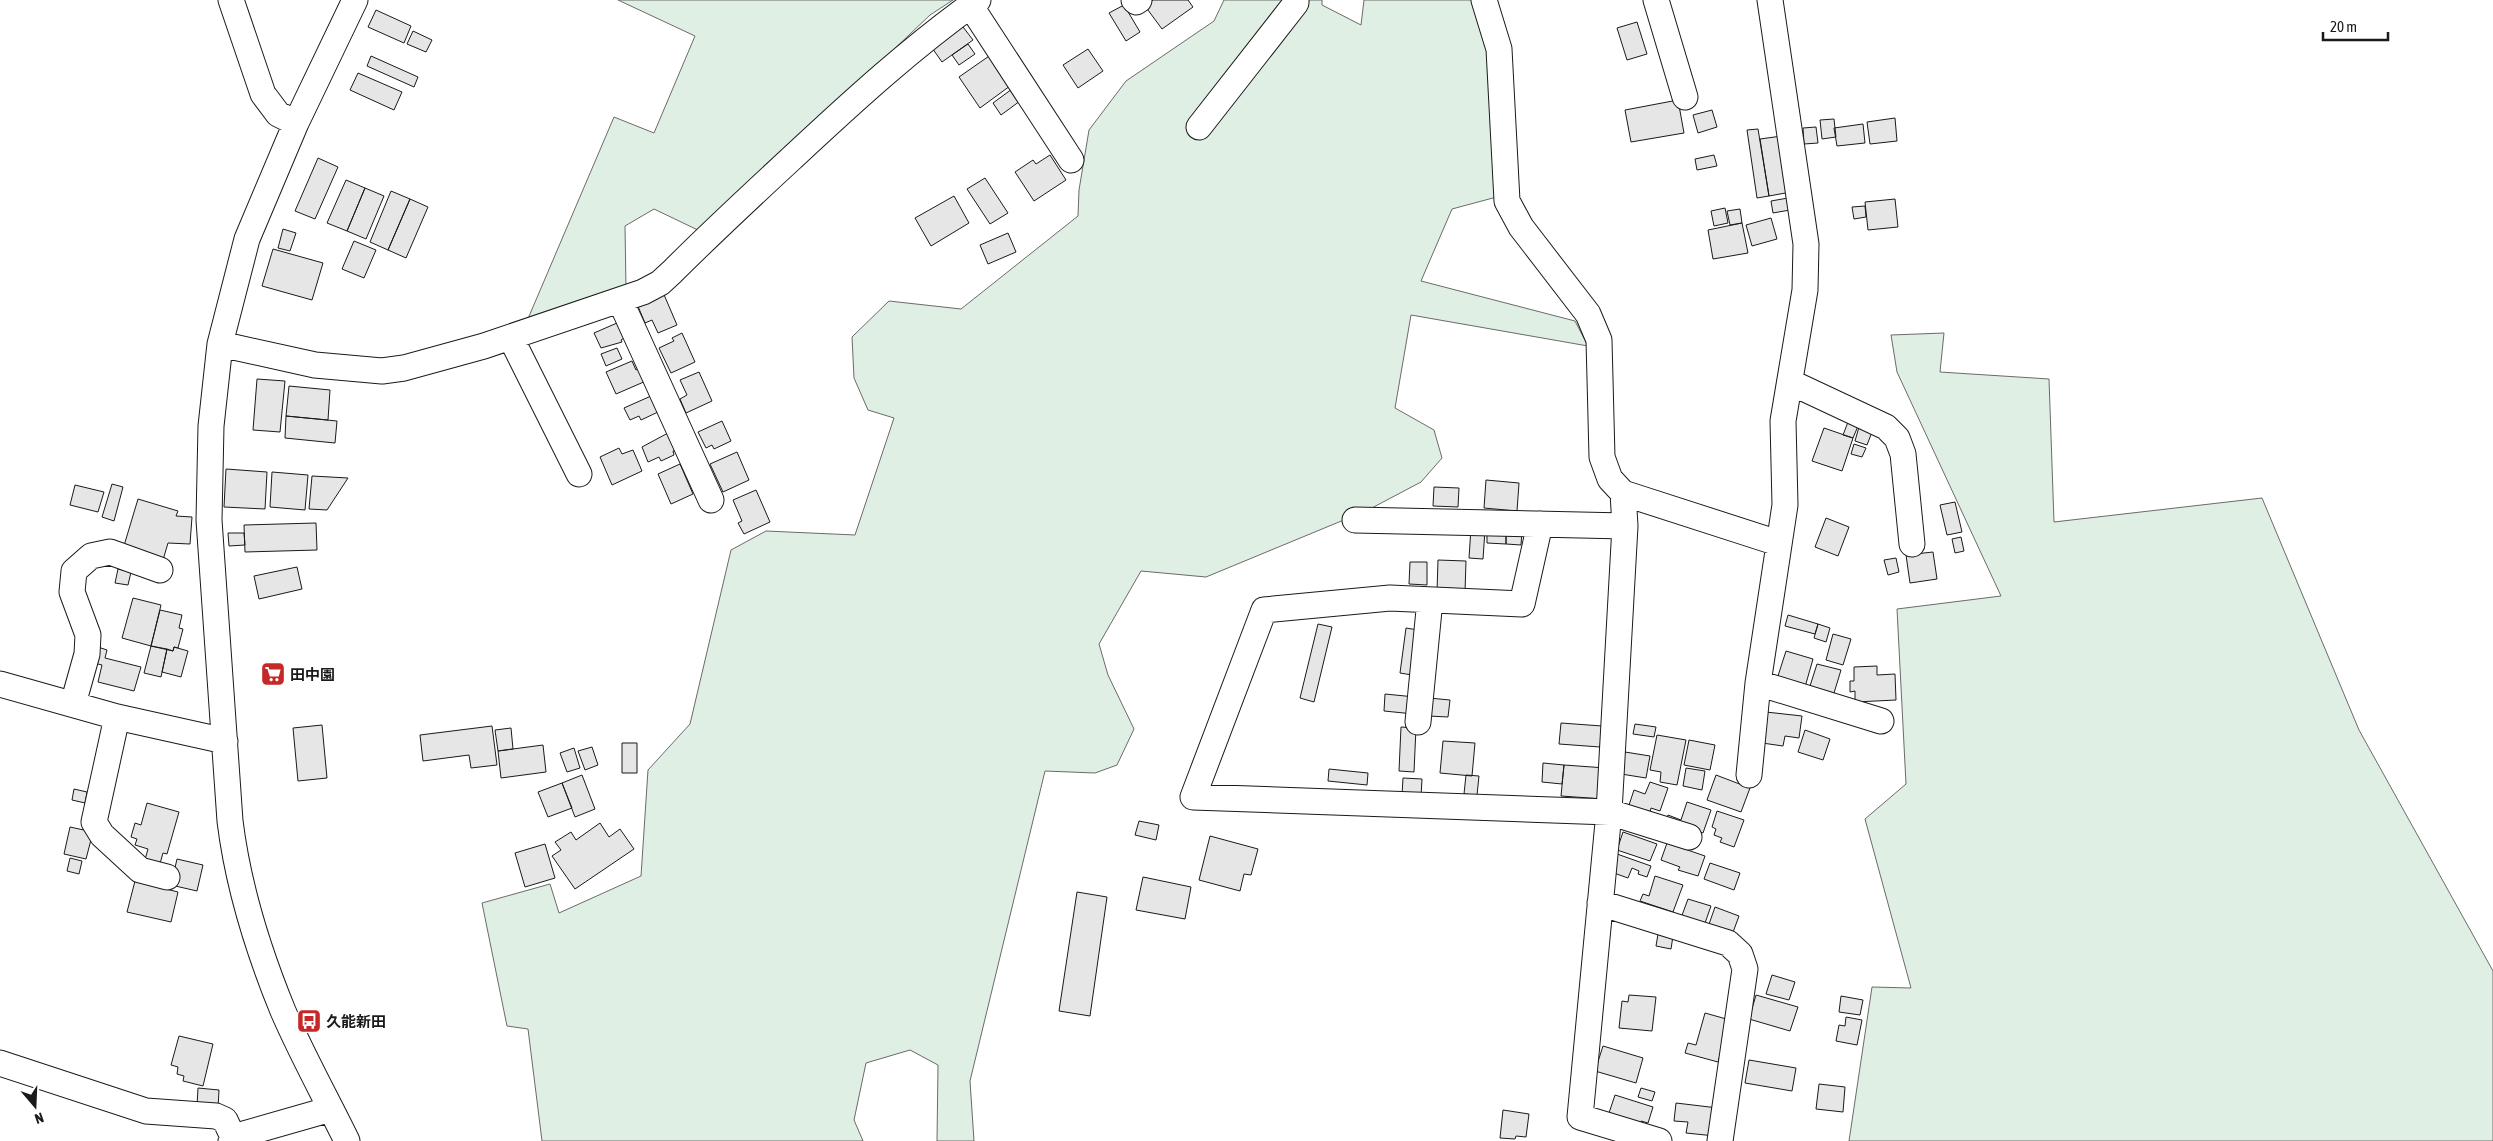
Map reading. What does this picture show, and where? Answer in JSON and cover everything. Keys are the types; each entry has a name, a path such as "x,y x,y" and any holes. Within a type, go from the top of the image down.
{"street":[{"path":"231,0 263,94 278,114 296,123"},
{"path":"347,1141 283,1012 254,931 235,860 230,821 209,520 211,426 220,344 247,239 296,123 355,0"},
{"path":"1134,0 1136,2 1139,0"},
{"path":"1199,127 1296,0"},
{"path":"1484,0 1499,49 1507,201 1521,227 1588,314 1599,340 1602,457 1610,479 1623,493 1778,543"},
{"path":"1656,0 1685,96"},
{"path":"1749,775 1758,683 1778,543 1786,505 1783,420 1805,290 1806,244 1770,0"},
{"path":"220,344 314,365 382,371 441,359 511,338 620,300 660,283 832,121 938,28 974,3 1072,160"},
{"path":"620,300 711,500"},
{"path":"511,338 579,474"},
{"path":"1790,382 1886,427 1898,438 1903,454 1912,544"},
{"path":"1623,493 1624,526 1609,812 1580,1117 1659,1141"},
{"path":"1355,520 1624,526"},
{"path":"1540,524 1522,604 1390,598 1264,610 1192,797 1609,812 1689,837"},
{"path":"73,704 87,654 88,635 72,592 74,571 91,556 110,552 160,570"},
{"path":"1418,722 1430,600"},
{"path":"1758,683 1881,721"},
{"path":"0,684 117,717 225,741"},
{"path":"117,717 94,822 102,836 140,870 167,877"},
{"path":"1600,903 1728,943 1740,954 1745,968 1720,1141"},
{"path":"0,1063 146,1111 216,1116 226,1120 232,1139 331,1109"}],"green space":[{"path":"618,0 953,0 930,15 702,232 654,209 625,226 626,288 527,321 614,117 654,133 695,36"},
{"path":"1224,0 1322,0 1322,5 1361,25 1364,0 1478,0 1496,48 1504,195 1452,209 1421,281 1575,321 1588,346 1411,315 1395,408 1434,430 1442,458 1421,482 1368,510 1206,577 1141,571 1099,644 1108,675 1134,729 1117,765 1095,773 1045,771 970,1081 974,1141 937,1141 938,1065 910,1050 866,1063 854,1120 863,1141 542,1141 528,1029 507,1026 482,903 550,884 559,913 641,876 648,770 690,724 731,550 766,531 855,535 894,418 868,410 854,378 852,337 889,301 961,309 1078,216 1079,190 1089,130 1126,81 1214,21"},
{"path":"1944,333 1940,372 2049,379 2054,522 2262,498 2359,730 2493,971 2493,1141 1849,1141 1872,987 1911,988 1865,819 1906,784 1897,609 2001,596 1897,372 1891,335"}],"building":[{"path":"1153,0 1188,0 1193,7 1162,29 1145,6"},
{"path":"1124,5 1140,32 1126,41 1109,13"},
{"path":"376,10 411,26 404,43 368,27"},
{"path":"1637,22 1647,54 1627,60 1617,28"},
{"path":"960,23 973,40 942,62 930,45"},
{"path":"413,31 432,40 426,52 407,44"},
{"path":"968,44 975,54 959,65 952,55"},
{"path":"1088,49 1103,71 1078,88 1063,65"},
{"path":"992,54 1014,83 980,108 959,77"},
{"path":"371,56 418,77 414,87 367,66"},
{"path":"358,73 402,92 394,110 350,90"},
{"path":"1012,89 1020,101 1001,115 993,103"},
{"path":"1678,100 1684,133 1631,142 1625,110"},
{"path":"1712,110 1717,127 1698,133 1693,115"},
{"path":"1895,118 1897,141 1870,144 1867,122"},
{"path":"1834,119 1836,137 1822,139 1820,120"},
{"path":"1863,124 1865,143 1837,146 1834,128"},
{"path":"1816,127 1818,143 1804,144 1803,128"},
{"path":"1758,129 1769,196 1757,198 1747,130"},
{"path":"1782,136 1791,192 1769,196 1760,139"},
{"path":"1050,155 1066,180 1034,201 1015,172 1033,160 1036,164"},
{"path":"1714,155 1717,166 1697,170 1695,159"},
{"path":"318,158 338,167 315,219 295,211"},
{"path":"985,178 1008,213 990,224 967,189"},
{"path":"346,180 365,188 347,231 327,223"},
{"path":"365,188 384,196 366,239 347,231"},
{"path":"391,191 410,199 388,250 370,242"},
{"path":"954,196 969,223 931,246 915,218"},
{"path":"1788,198 1790,210 1773,213 1771,201"},
{"path":"410,199 428,207 406,258 388,250"},
{"path":"1895,199 1898,227 1868,230 1865,202"},
{"path":"1865,206 1866,217 1854,219 1852,207"},
{"path":"1725,208 1728,223 1714,226 1711,211"},
{"path":"1740,209 1742,223 1730,225 1727,211"},
{"path":"1771,218 1777,239 1752,246 1746,225"},
{"path":"1742,223 1748,253 1713,259 1708,230"},
{"path":"283,229 296,233 290,251 278,248"},
{"path":"1008,233 1016,252 988,264 980,245"},
{"path":"354,241 376,250 364,278 342,269"},
{"path":"273,249 323,263 312,300 262,286"},
{"path":"662,290 677,325 658,333 652,320 645,323 637,304"},
{"path":"617,323 624,338 621,340 622,342 601,348 594,333"},
{"path":"682,333 695,362 671,373 659,348 674,341 672,338"},
{"path":"617,348 622,359 606,366 601,354"},
{"path":"632,361 636,370 640,368 646,381 616,394 606,372"},
{"path":"699,372 712,401 686,413 680,399 687,395 680,380"},
{"path":"257,379 285,381 280,432 253,430"},
{"path":"289,386 330,390 328,420 286,416"},
{"path":"651,396 658,412 641,420 639,416 630,420 624,408"},
{"path":"286,416 337,421 335,443 285,438"},
{"path":"722,421 731,441 714,449 712,445 706,448 698,432"},
{"path":"1848,422 1858,426 1853,438 1843,435"},
{"path":"1859,427 1872,432 1867,445 1855,441"},
{"path":"1824,428 1853,438 1842,471 1812,461"},
{"path":"668,433 676,450 673,451 674,455 661,461 659,457 648,462 642,447"},
{"path":"1854,444 1866,448 1862,457 1851,454"},
{"path":"619,448 622,454 633,450 642,471 612,485 600,457"},
{"path":"737,452 749,480 723,492 710,464"},
{"path":"680,464 693,494 671,504 658,474"},
{"path":"226,469 267,472 265,509 224,507"},
{"path":"272,472 308,475 305,510 270,507"},
{"path":"312,476 348,478 327,510 309,509"},
{"path":"1486,480 1519,483 1517,511 1484,508"},
{"path":"112,484 123,487 114,521 102,517"},
{"path":"75,485 104,492 98,512 70,505"},
{"path":"1434,487 1459,488 1458,507 1433,506"},
{"path":"756,490 770,522 744,534 738,523 742,521 733,500"},
{"path":"138,499 178,511 176,516 192,517 190,544 168,543 163,560 123,549"},
{"path":"1955,502 1962,532 1947,535 1940,505"},
{"path":"1826,518 1849,527 1838,556 1815,547"},
{"path":"316,523 317,550 245,552 244,525"},
{"path":"1471,528 1485,530 1483,559 1469,558"},
{"path":"1487,530 1506,532 1506,544 1487,543"},
{"path":"1506,532 1522,532 1521,545 1506,544"},
{"path":"228,533 244,533 245,545 229,546"},
{"path":"1961,537 1964,551 1955,553 1952,539"},
{"path":"1933,552 1937,579 1910,583 1906,555"},
{"path":"1896,558 1899,572 1888,575 1884,560"},
{"path":"1438,560 1466,561 1465,592 1437,591"},
{"path":"1410,562 1427,562 1427,585 1409,584"},
{"path":"297,567 302,589 259,599 254,576"},
{"path":"118,569 131,572 128,585 115,583"},
{"path":"133,598 161,605 151,646 122,638"},
{"path":"160,610 182,615 179,628 183,629 178,648 174,647 173,651 151,646"},
{"path":"1788,615 1818,624 1815,634 1785,626"},
{"path":"1318,624 1332,627 1314,702 1300,698"},
{"path":"1818,624 1830,628 1826,642 1814,638"},
{"path":"1406,628 1418,630 1412,675 1400,673"},
{"path":"1833,634 1851,639 1843,665 1826,660"},
{"path":"151,646 167,649 161,677 144,673"},
{"path":"98,647 107,650 105,658 141,667 134,691 98,682 102,665 94,663"},
{"path":"174,647 188,651 181,677 162,672 167,649 173,651"},
{"path":"1786,651 1813,659 1805,687 1777,679"},
{"path":"1817,664 1841,670 1834,693 1810,686"},
{"path":"1877,666 1877,675 1895,674 1896,700 1855,702 1855,691 1850,692 1850,681 1854,681 1854,667"},
{"path":"1385,694 1415,697 1414,714 1384,711"},
{"path":"1429,698 1450,700 1448,717 1428,716"},
{"path":"1766,712 1802,716 1799,738 1785,736 1783,746 1762,743"},
{"path":"1561,723 1602,726 1600,747 1559,744"},
{"path":"1635,724 1656,727 1654,737 1633,734"},
{"path":"322,725 327,778 298,781 293,728"},
{"path":"492,726 497,765 471,768 469,755 423,761 420,735"},
{"path":"1401,727 1416,728 1414,772 1399,771"},
{"path":"511,728 513,749 498,751 495,730"},
{"path":"1805,730 1830,739 1823,760 1798,752"},
{"path":"1657,735 1686,740 1677,785 1660,782 1661,772 1650,770"},
{"path":"1689,740 1715,745 1710,770 1684,765"},
{"path":"1443,741 1475,743 1472,776 1440,773"},
{"path":"622,743 637,743 637,773 622,773"},
{"path":"543,745 546,772 501,778 498,751"},
{"path":"592,747 598,765 585,770 578,751"},
{"path":"574,748 580,768 567,772 560,753"},
{"path":"1625,752 1650,756 1646,778 1621,774"},
{"path":"1543,763 1564,765 1562,784 1542,782"},
{"path":"1564,765 1606,768 1604,799 1561,796"},
{"path":"1686,768 1705,771 1702,790 1683,786"},
{"path":"1329,769 1368,773 1367,785 1328,781"},
{"path":"582,775 595,809 575,817 562,783"},
{"path":"1466,775 1479,776 1477,795 1464,794"},
{"path":"1716,775 1750,788 1741,812 1707,800"},
{"path":"1403,778 1422,779 1421,797 1402,795"},
{"path":"1650,782 1668,788 1660,811 1651,808 1650,812 1629,805 1634,790 1645,794"},
{"path":"562,783 572,808 548,817 538,792"},
{"path":"74,789 87,792 85,803 72,800"},
{"path":"1687,802 1711,810 1703,833 1666,820 1668,815 1681,820"},
{"path":"147,803 179,812 167,854 163,853 159,867 144,863 148,849 135,845 137,839 131,837 135,823 141,825"},
{"path":"1717,811 1744,820 1734,847 1720,842 1722,838 1714,835 1716,829 1712,827"},
{"path":"1139,821 1159,825 1156,840 1135,835"},
{"path":"600,823 609,837 620,829 634,849 575,889 552,856 561,850 555,842 571,832 576,840"},
{"path":"70,827 93,832 86,859 64,854"},
{"path":"1623,832 1657,844 1650,861 1617,850"},
{"path":"1210,836 1258,849 1251,875 1244,874 1240,891 1199,880"},
{"path":"1667,843 1705,856 1698,876 1678,870 1680,867 1661,860"},
{"path":"545,844 555,878 525,887 515,853"},
{"path":"1617,854 1651,866 1647,877 1638,874 1639,871 1632,868 1628,878 1611,872"},
{"path":"70,858 82,861 79,874 67,871"},
{"path":"177,859 203,865 197,891 171,885"},
{"path":"1710,863 1740,873 1734,890 1704,879"},
{"path":"1655,876 1683,885 1673,912 1640,901 1643,894 1649,896"},
{"path":"1143,877 1191,887 1185,919 1136,910"},
{"path":"135,881 178,892 171,922 127,912"},
{"path":"1077,892 1107,897 1090,1016 1059,1011"},
{"path":"1688,899 1711,906 1704,926 1681,918"},
{"path":"1715,907 1739,916 1732,935 1708,927"},
{"path":"1658,934 1673,936 1671,949 1656,946"},
{"path":"1772,975 1795,982 1789,1000 1766,994"},
{"path":"1629,995 1656,997 1652,1031 1619,1028 1622,1001 1628,1002"},
{"path":"1756,995 1798,1007 1790,1031 1749,1019"},
{"path":"1841,996 1863,1000 1860,1015 1839,1012"},
{"path":"1705,1013 1730,1020 1718,1062 1685,1053 1688,1043 1696,1045"},
{"path":"1846,1017 1862,1020 1857,1045 1836,1041 1839,1025 1845,1026"},
{"path":"179,1036 213,1044 203,1086 183,1081 184,1076 177,1074 178,1067 171,1065"},
{"path":"1603,1046 1643,1058 1636,1083 1595,1071"},
{"path":"1749,1060 1796,1068 1792,1091 1745,1083"},
{"path":"1819,1084 1845,1087 1843,1112 1816,1109"},
{"path":"198,1088 219,1090 218,1108 197,1106"},
{"path":"1641,1088 1655,1092 1652,1101 1638,1097"},
{"path":"1615,1095 1653,1107 1648,1123 1641,1121 1640,1126 1608,1116"},
{"path":"1676,1103 1718,1108 1715,1136 1686,1133 1688,1122 1674,1121"},
{"path":"1503,1110 1529,1114 1526,1137 1516,1136 1515,1139 1500,1138"}],"place":[{"name":"田中園","path":"273,674"},
{"name":"久能新田","path":"309,1021"}]}
